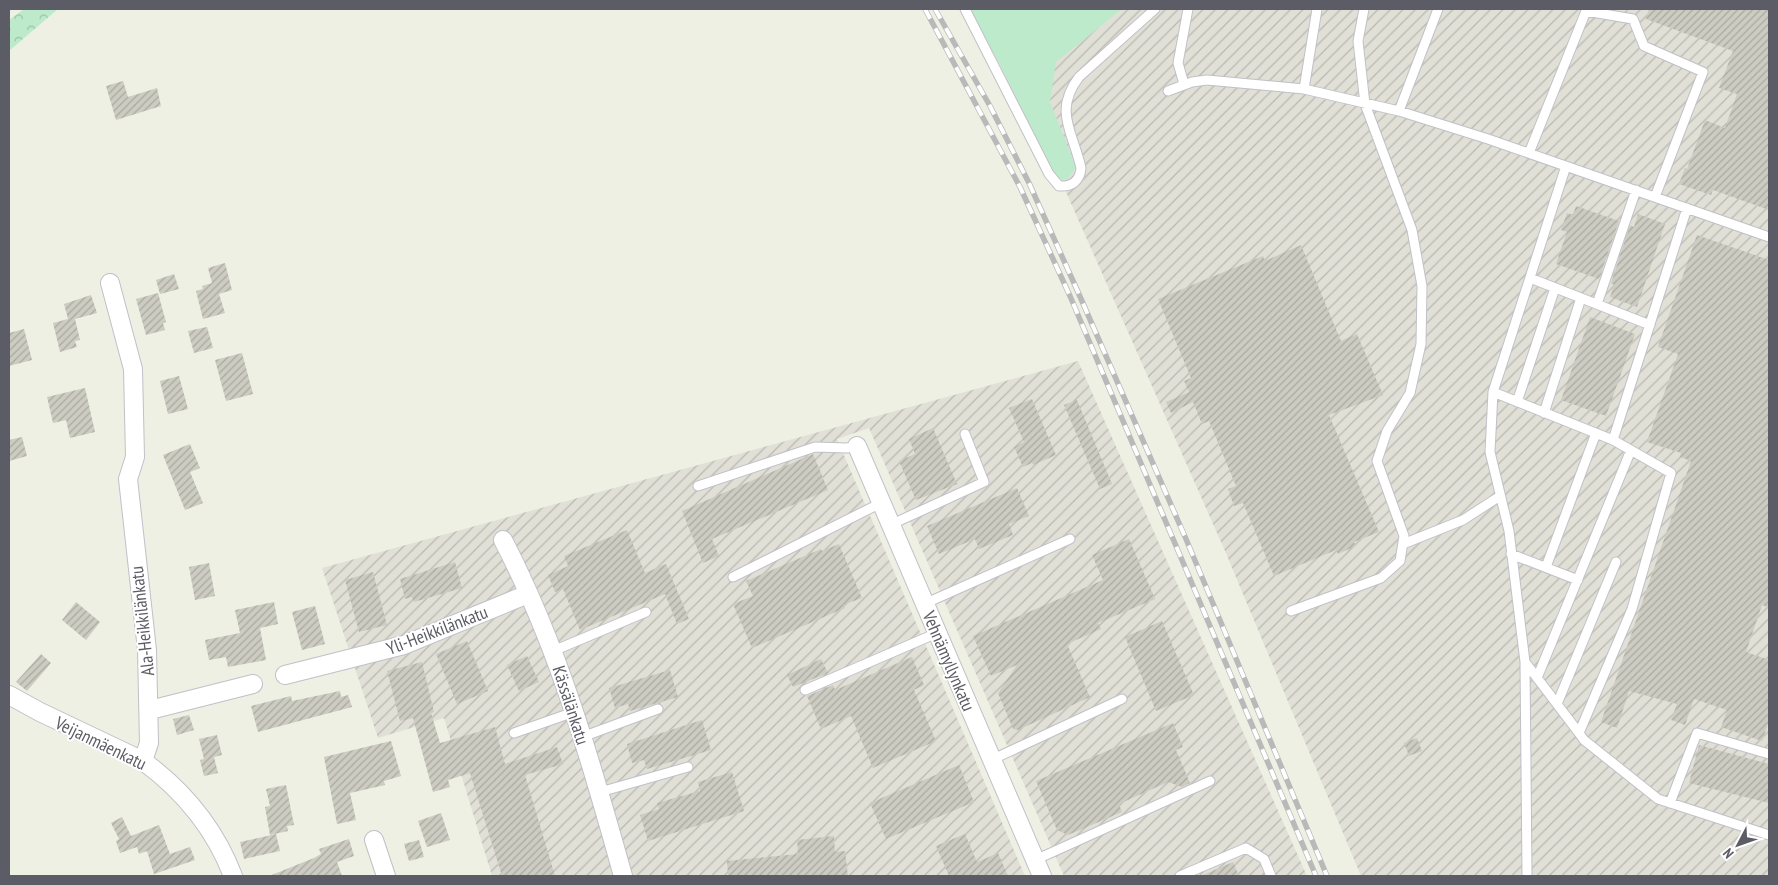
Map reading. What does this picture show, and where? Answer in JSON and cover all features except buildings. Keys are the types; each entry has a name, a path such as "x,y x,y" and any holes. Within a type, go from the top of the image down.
{"street":[{"name":"Ala-Heikkilänkatu","path":"110,283 133,369 135,456 128,480 146,637 150,710 149,743 143,761"},
{"name":"Vehnämyllynkatu","path":"857,446 1042,876"},
{"name":"Kässälänkatu","path":"502,540 553,651 600,792 622,876"},
{"name":"Yli-Heikkilänkatu","path":"285,675 404,645 528,594"},
{"path":"150,710 253,684"},
{"name":"Veijanmäenkatu","path":"9,695 40,712 143,761 170,782 189,803 213,835 233,876"},
{"path":"374,840 386,876"}],"lane":[{"path":"966,9 1049,174 1059,186 1065,186 1077,181 1081,168 1065,115 1065,102 1070,89 1079,77 1155,9"},
{"path":"1184,84 1178,63 1188,9"},
{"path":"1304,89 1317,9"},
{"path":"1292,611 1381,578 1400,561 1404,536 1377,460 1386,431 1410,393 1420,344 1422,286 1412,230 1365,104 1358,41 1364,9"},
{"path":"1399,111 1438,9"},
{"path":"1529,153 1586,11 1633,19 1644,46 1703,72 1655,197"},
{"path":"1168,90 1184,84 1207,80 1304,89 1399,111 1529,153 1769,237"},
{"path":"1527,876 1525,662 1511,554 1490,452 1493,392 1566,166"},
{"path":"1597,304 1636,190"},
{"path":"1613,440 1687,208"},
{"path":"1530,278 1650,324"},
{"path":"1517,402 1555,288"},
{"path":"1544,413 1581,298"},
{"path":"1493,392 1613,440 1671,473 1632,609 1578,733"},
{"path":"1546,567 1596,433"},
{"path":"890,525 984,482 965,434"},
{"path":"698,486 815,447 846,448 857,446"},
{"path":"1538,678 1631,450"},
{"path":"1403,544 1463,520 1500,496"},
{"path":"733,577 881,503"},
{"path":"924,604 1070,540"},
{"path":"1511,554 1578,580"},
{"path":"1557,704 1616,562"},
{"path":"553,651 646,612"},
{"path":"805,690 937,633"},
{"path":"1525,662 1584,740 1658,799 1769,835"},
{"path":"992,760 1122,699"},
{"path":"582,737 658,709"},
{"path":"514,733 574,712"},
{"path":"1670,803 1697,733 1769,754"},
{"path":"600,792 688,767"},
{"path":"1035,860 1210,781"},
{"path":"1180,876 1246,848 1264,859 1271,876"}],"shaded area":[{"path":"1106,9 1769,9 1769,876 1361,876 1225,551 1012,70"},
{"path":"1078,361 1307,876 1064,876 869,428 837,439 1025,876 492,876 444,718 378,738 322,568"}],"green space":[{"path":"24,9 58,9 9,51 9,20"},
{"path":"969,9 1122,9 1056,62 1050,102 1076,167 1068,179 1056,179 998,61"}],"railway":[{"path":"925,9 1020,187 1070,296 1316,876"},
{"path":"935,9 990,106 1029,183 1186,539 1327,876"}]}
